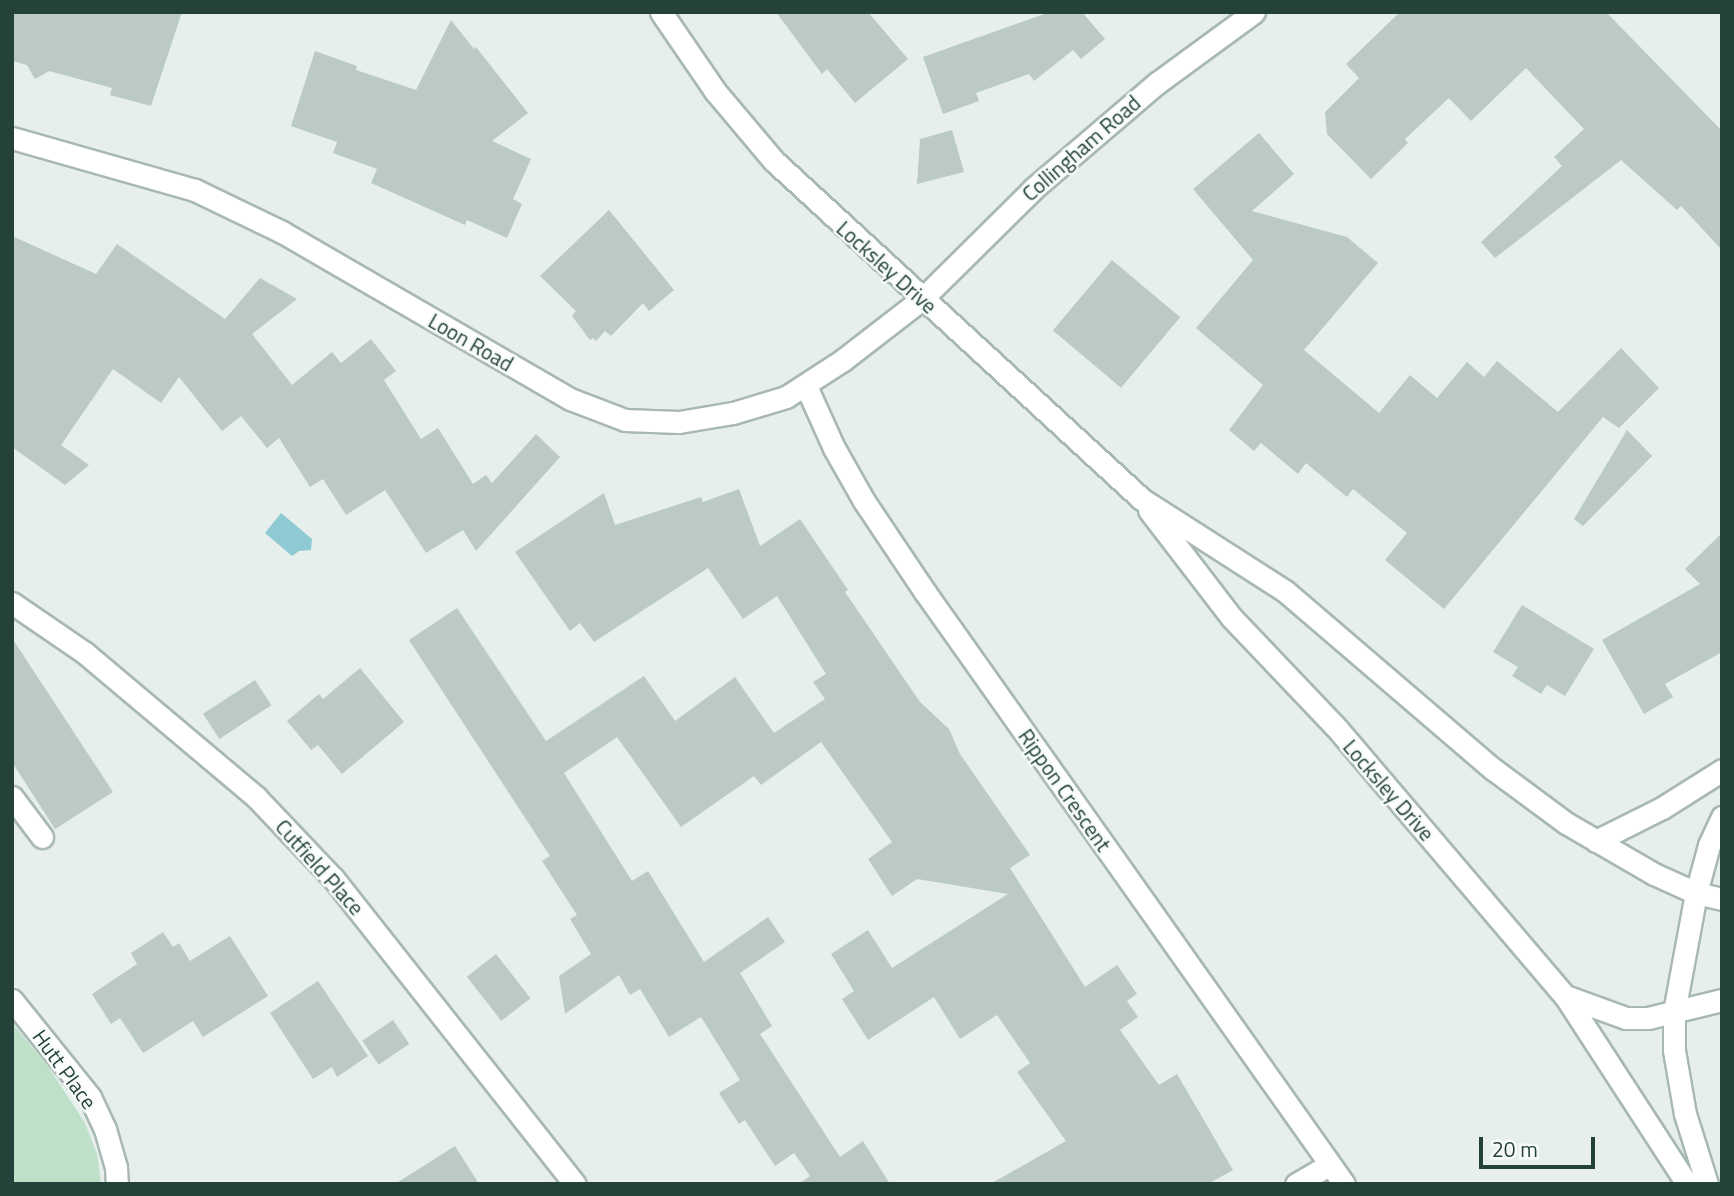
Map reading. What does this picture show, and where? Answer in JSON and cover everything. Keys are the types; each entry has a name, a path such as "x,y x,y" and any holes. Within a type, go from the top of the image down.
{"street":[{"name":"Locksley Drive","path":"660,12 715,91 774,161 1140,498 1285,591 1493,769 1566,823 1654,874 1696,893 1722,898"},
{"name":"Collingham Road","path":"922,299 1034,188 1157,83 1254,12"},
{"name":"Loon Road","path":"12,138 195,190 294,238 570,399 607,414 652,423 679,422 761,406 806,386 922,299"},
{"name":"Rippon Crescent","path":"806,386 834,448 879,524 1343,1184"},
{"name":"Locksley Drive","path":"1140,498 1231,618 1335,726 1565,996 1626,1018 1648,1018 1722,1000"},
{"name":"Cutfield Place","path":"12,603 85,653 256,797 333,877 575,1184"},
{"path":"1596,841 1662,808 1722,770"},
{"path":"12,797 41,837"},
{"path":"1707,1184 1685,1114 1674,1050 1674,1012 1696,893 1709,845 1722,817"},
{"path":"1565,996 1687,1184"},
{"name":"Hutt Place","path":"12,1000 90,1097 105,1129 116,1167 117,1184"},
{"path":"1296,1184 1329,1165"}],"green space":[{"path":"12,1023 47,1065 85,1123 97,1154 101,1184 12,1184"}],"water":[{"path":"281,513 312,539 311,550 299,551 292,556 265,533"}],"building":[{"path":"12,12 182,12 151,106 110,95 112,88 49,71 35,79 27,65 12,61"},
{"path":"776,12 868,12 908,59 855,103 827,69 822,74"},
{"path":"1050,12 1082,12 1105,39 1081,59 1073,50 1034,81 1029,74 976,93 979,101 943,114 923,57"},
{"path":"1400,12 1606,12 1722,131 1722,250 1681,206 1677,210 1621,160 1495,258 1481,242 1562,166 1554,157 1584,129 1526,68 1471,121 1449,98 1405,139 1408,143 1371,179 1327,134 1325,112 1359,78 1346,64"},
{"path":"451,20 528,113 492,141 531,159 513,199 522,204 507,238 467,220 465,225 371,183 377,169 333,153 337,142 291,126 315,51 357,66 356,70 416,90"},
{"path":"952,130 964,172 917,184 920,139"},
{"path":"1259,133 1294,174 1252,211 1347,237 1378,263 1304,350 1379,413 1410,375 1437,398 1467,362 1484,377 1497,361 1558,412 1621,348 1659,388 1619,428 1603,417 1444,609 1385,560 1407,533 1353,489 1347,497 1306,463 1298,474 1261,443 1254,451 1229,430 1263,385 1196,328 1253,260 1193,189"},
{"path":"609,210 674,290 649,311 643,303 611,336 605,331 596,341 593,338 590,340 572,316 576,311 540,276"},
{"path":"12,236 96,274 117,244 225,319 260,278 297,299 252,334 292,385 332,352 341,363 371,339 396,371 384,380 421,439 438,428 473,484 486,475 492,483 536,434 560,457 476,551 463,530 426,553 385,490 346,515 323,479 310,487 279,438 267,448 241,416 222,431 179,377 161,403 113,369 61,445 89,465 65,485 12,447"},
{"path":"1112,260 1180,317 1121,388 1053,330"},
{"path":"1627,430 1652,456 1583,526 1574,519"},
{"path":"739,489 760,546 800,519 848,590 845,592 920,702 949,729 960,754 1030,855 1010,868 1085,987 1117,965 1137,994 1127,1001 1138,1017 1120,1030 1159,1085 1177,1074 1233,1170 1208,1184 992,1183 1066,1141 1017,1072 1030,1063 997,1015 960,1039 934,997 868,1040 842,999 854,991 831,954 868,930 892,968 1008,894 917,879 892,896 868,859 892,842 821,742 761,785 754,776 681,827 617,737 564,773 632,881 648,871 704,962 768,917 785,942 740,973 772,1026 760,1034 840,1157 863,1141 890,1184 799,1184 810,1176 794,1153 775,1166 745,1120 739,1124 719,1093 740,1080 701,1017 669,1037 640,989 630,995 619,975 565,1014 559,976 591,954 570,919 577,915 542,861 550,856 409,640 457,608 546,741 644,676 675,721 735,677 774,733 825,699 813,682 826,674 777,596 743,619 708,568 594,642 580,623 570,631 515,552 604,493 615,525 701,497 703,502"},
{"path":"1722,533 1722,652 1665,684 1673,697 1644,714 1602,640 1700,584 1685,569"},
{"path":"1522,605 1594,649 1565,696 1547,685 1541,694 1512,676 1518,667 1493,652"},
{"path":"12,638 113,792 55,829 12,762"},
{"path":"360,668 404,722 342,774 318,745 311,750 287,721 319,694 323,699"},
{"path":"255,680 271,705 219,739 203,714"},
{"path":"163,932 173,947 179,943 190,961 230,936 268,996 203,1037 193,1021 143,1053 120,1018 111,1024 92,994 137,964 131,953"},
{"path":"496,954 530,998 501,1021 467,977"},
{"path":"318,981 368,1056 337,1077 332,1067 313,1079 270,1013"},
{"path":"393,1020 409,1044 379,1065 362,1041"},
{"path":"455,1146 479,1184 395,1184"}]}
